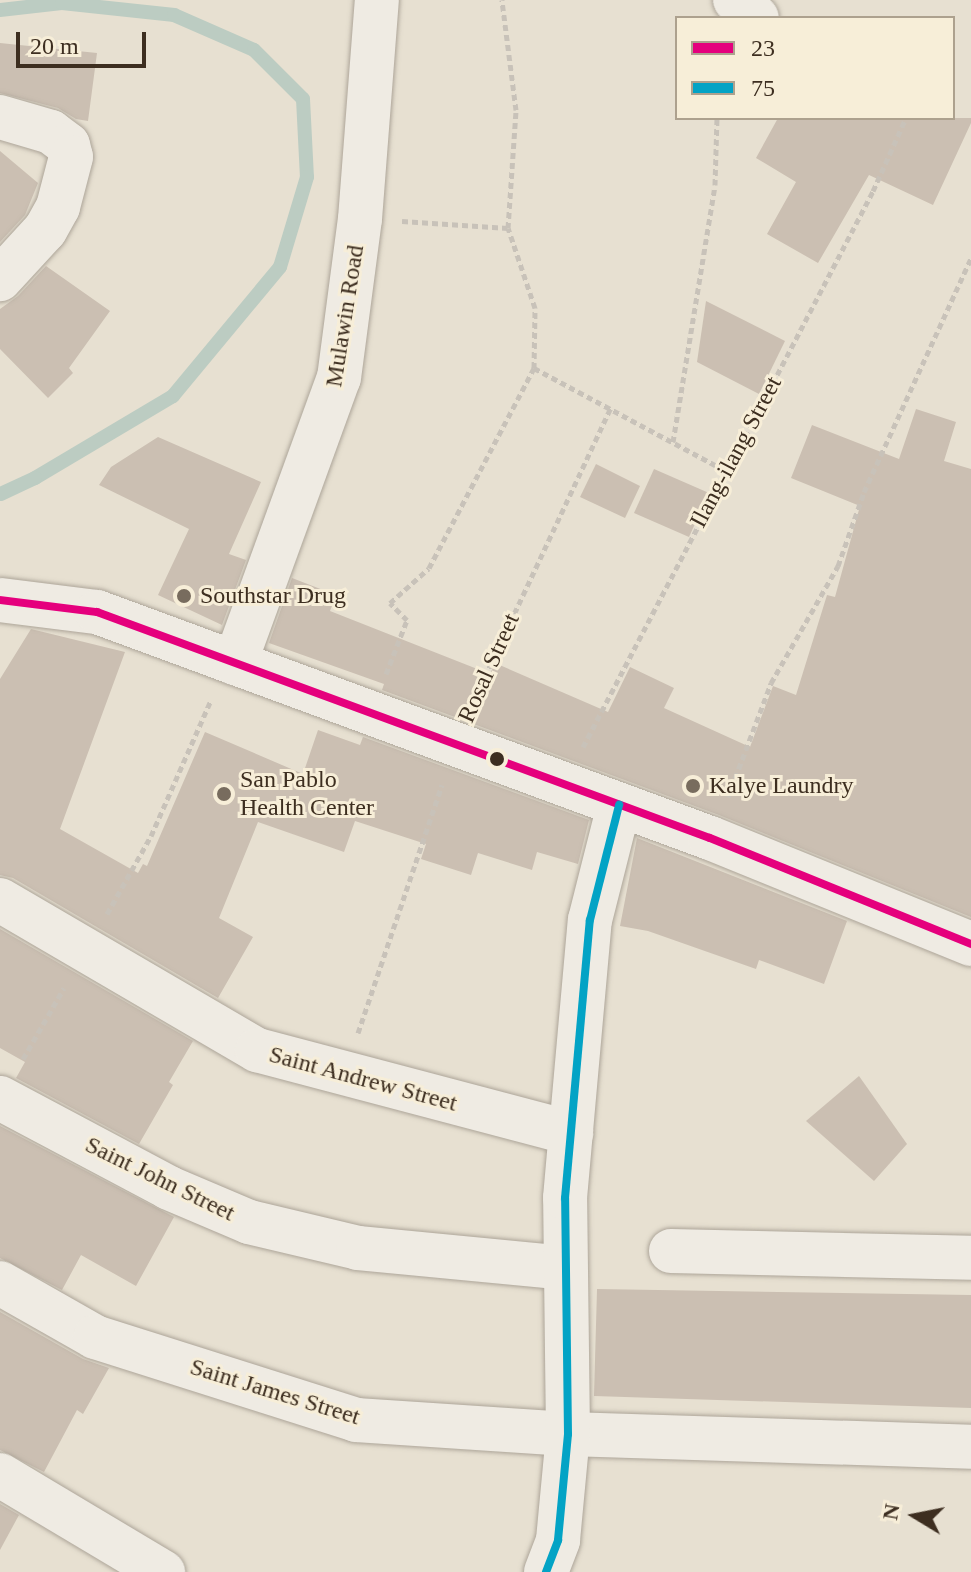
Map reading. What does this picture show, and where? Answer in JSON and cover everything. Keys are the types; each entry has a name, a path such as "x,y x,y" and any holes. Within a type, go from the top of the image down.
{"street":[{"name":"Mulawin Road","path":"230,661 339,378 360,219 377,0"},
{"path":"735,0 755,16"},
{"path":"0,117 51,132 68,145 71,157 58,207 45,230 0,279"},
{"path":"0,600 97,612 712,839 971,944"},
{"path":"546,1572 558,1540 568,1434 565,1198 590,920 619,805"},
{"name":"Saint Andrew Street","path":"0,900 257,1050 571,1133"},
{"name":"Saint John Street","path":"0,1098 169,1188 249,1222 358,1248 565,1268"},
{"path":"671,1251 971,1258"},
{"name":"Saint James Street","path":"0,1283 95,1337 356,1420 568,1434 971,1447"},
{"path":"0,1475 163,1572"}],"path":[{"path":"371,712 407,620 390,603 429,568 534,368 535,308 508,228 516,110 502,0"},
{"path":"673,442 715,185 717,120"},
{"name":"Ilang-ilang Street","path":"563,785 873,191 905,120"},
{"path":"360,219 508,228"},
{"path":"712,839 771,683 838,566 864,492 971,258"},
{"path":"534,368 726,471"},
{"name":"Rosal Street","path":"344,1075 456,744 611,407"},
{"path":"0,1098 151,836 230,661"}],"building":[{"path":"0,43 97,53 88,121 76,119 58,108 0,93"},
{"path":"971,118 933,205 869,175 818,263 767,234 796,182 756,158 777,120"},
{"path":"0,151 38,183 25,215 0,242"},
{"path":"46,266 110,311 69,368 73,373 48,398 0,349 0,309 18,296"},
{"path":"706,301 785,341 759,394 697,362"},
{"path":"916,409 956,422 944,461 971,469 971,917 719,815 382,690 384,684 269,643 292,578 336,595 330,611 490,674 495,663 608,712 630,667 674,688 664,708 750,747 773,686 796,695 827,595 835,597 860,506 791,478 812,425 899,459"},
{"path":"158,437 261,482 229,554 246,560 222,625 158,595 189,529 99,485 111,467"},
{"path":"596,464 640,486 625,518 580,497"},
{"path":"654,469 709,493 689,537 634,513"},
{"path":"31,629 125,652 60,829 138,873 143,864 147,866 205,732 303,774 318,730 360,745 363,737 589,820 578,864 537,852 532,870 478,853 471,875 421,859 426,844 355,821 344,852 258,822 219,918 253,937 218,998 13,878 0,875 0,679"},
{"path":"637,838 847,921 824,984 759,960 756,969 648,931 620,926"},
{"path":"0,929 193,1041 169,1082 173,1085 139,1144 16,1078 25,1062 0,1048"},
{"path":"859,1076 907,1144 874,1181 806,1121"},
{"path":"0,1126 174,1217 136,1286 81,1255 62,1290 0,1258"},
{"path":"597,1289 971,1295 971,1408 594,1396"},
{"path":"0,1312 83,1359 109,1368 83,1414 77,1410 44,1472 0,1450"},
{"path":"0,1504 19,1515 0,1550"}],"waterway":[{"path":"0,10 62,3 174,15 254,50 303,99 307,177 280,267 173,396 35,478 0,494"}],"transit line":[{"name":"23","path":"0,600 97,612 710,838 971,944"},
{"name":"75","path":"546,1572 558,1540 568,1434 565,1198 590,920 619,805"}],"place":[{"name":"Southstar Drug","path":"184,596"},
{"name":"Kalye Laundry","path":"693,786"},
{"name":"San Pablo Health Center","path":"224,794"}]}
